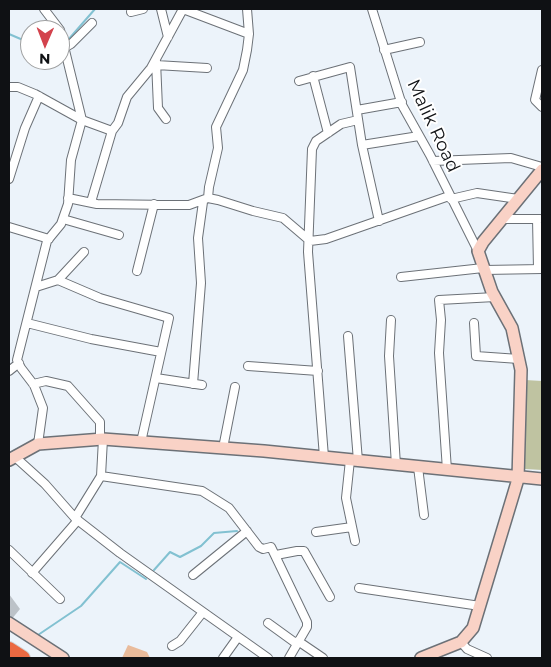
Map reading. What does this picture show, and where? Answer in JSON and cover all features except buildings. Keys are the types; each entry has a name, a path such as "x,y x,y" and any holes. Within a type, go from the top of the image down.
{"highway":[{"path":"9,649 23,658"}],"street":[{"path":"44,9 52,20"},
{"path":"131,12 143,9"},
{"path":"161,9 168,38"},
{"path":"91,202 112,131 118,123 127,97 156,63 183,9 249,34"},
{"path":"156,378 198,385 201,283 198,238 218,148 216,127 243,70 249,34 247,9"},
{"name":"Malik Road","path":"372,9 402,102 478,251"},
{"path":"70,45 92,23"},
{"path":"384,50 420,42"},
{"path":"156,63 207,68"},
{"path":"156,63 158,108 166,119"},
{"path":"299,81 350,67 362,145 379,221"},
{"path":"9,371 18,361 49,238 63,219 68,198 71,160 82,120 70,70"},
{"path":"542,70 535,100 542,107"},
{"path":"313,76 328,133"},
{"path":"9,87 18,87 40,96 82,120 112,131"},
{"path":"9,179 25,128 40,96"},
{"path":"357,110 402,102"},
{"path":"324,458 308,252 310,241 312,150 316,141 341,124 358,120"},
{"path":"362,145 419,136"},
{"path":"421,658 461,642 473,628 518,479 521,370 512,328 495,297 483,269 478,251 542,168 511,158 433,161"},
{"path":"68,198 91,202 189,205 206,200 283,218 310,241 326,239 450,198 477,193 518,199"},
{"path":"137,272 154,204"},
{"path":"63,219 119,235"},
{"path":"401,277 483,269 540,269 540,219 501,219"},
{"path":"9,227 49,238"},
{"path":"36,287 58,280 84,252"},
{"path":"58,280 124,306 167,317 156,378 141,442"},
{"path":"447,470 439,353 441,320 439,300 495,297"},
{"path":"391,320 389,356 396,465"},
{"path":"27,323 91,340 161,352"},
{"path":"474,324 476,356 519,359"},
{"path":"348,336 354,461 346,498 355,541"},
{"path":"9,357 18,361 33,384 43,408 38,444"},
{"path":"248,366 318,371"},
{"path":"32,573 76,519 101,476 100,422 68,386 46,381 33,384"},
{"path":"223,448 235,387"},
{"path":"268,658 76,519 45,484 12,458 38,444 101,439 223,448 542,480"},
{"path":"418,467 424,515"},
{"path":"101,476 202,491 229,508 259,547 263,549 271,547 307,622 307,627 289,658"},
{"path":"316,532 352,527"},
{"path":"193,575 247,531"},
{"path":"9,550 60,599"},
{"path":"276,556 298,550 304,551 330,597"},
{"path":"359,588 480,606"},
{"path":"172,646 180,641 203,612"},
{"path":"9,623 63,658"},
{"path":"268,623 322,658"},
{"path":"223,658 238,637"},
{"path":"461,642 467,649 487,658"}],"green space":[{"path":"525,380 542,381 542,470 525,469"}],"waterway":[{"path":"70,38 95,9"},
{"path":"9,34 20,39"},
{"path":"154,570 170,552 180,557 201,546 214,533 237,531"},
{"path":"38,635 81,606 120,562 146,579"}]}
